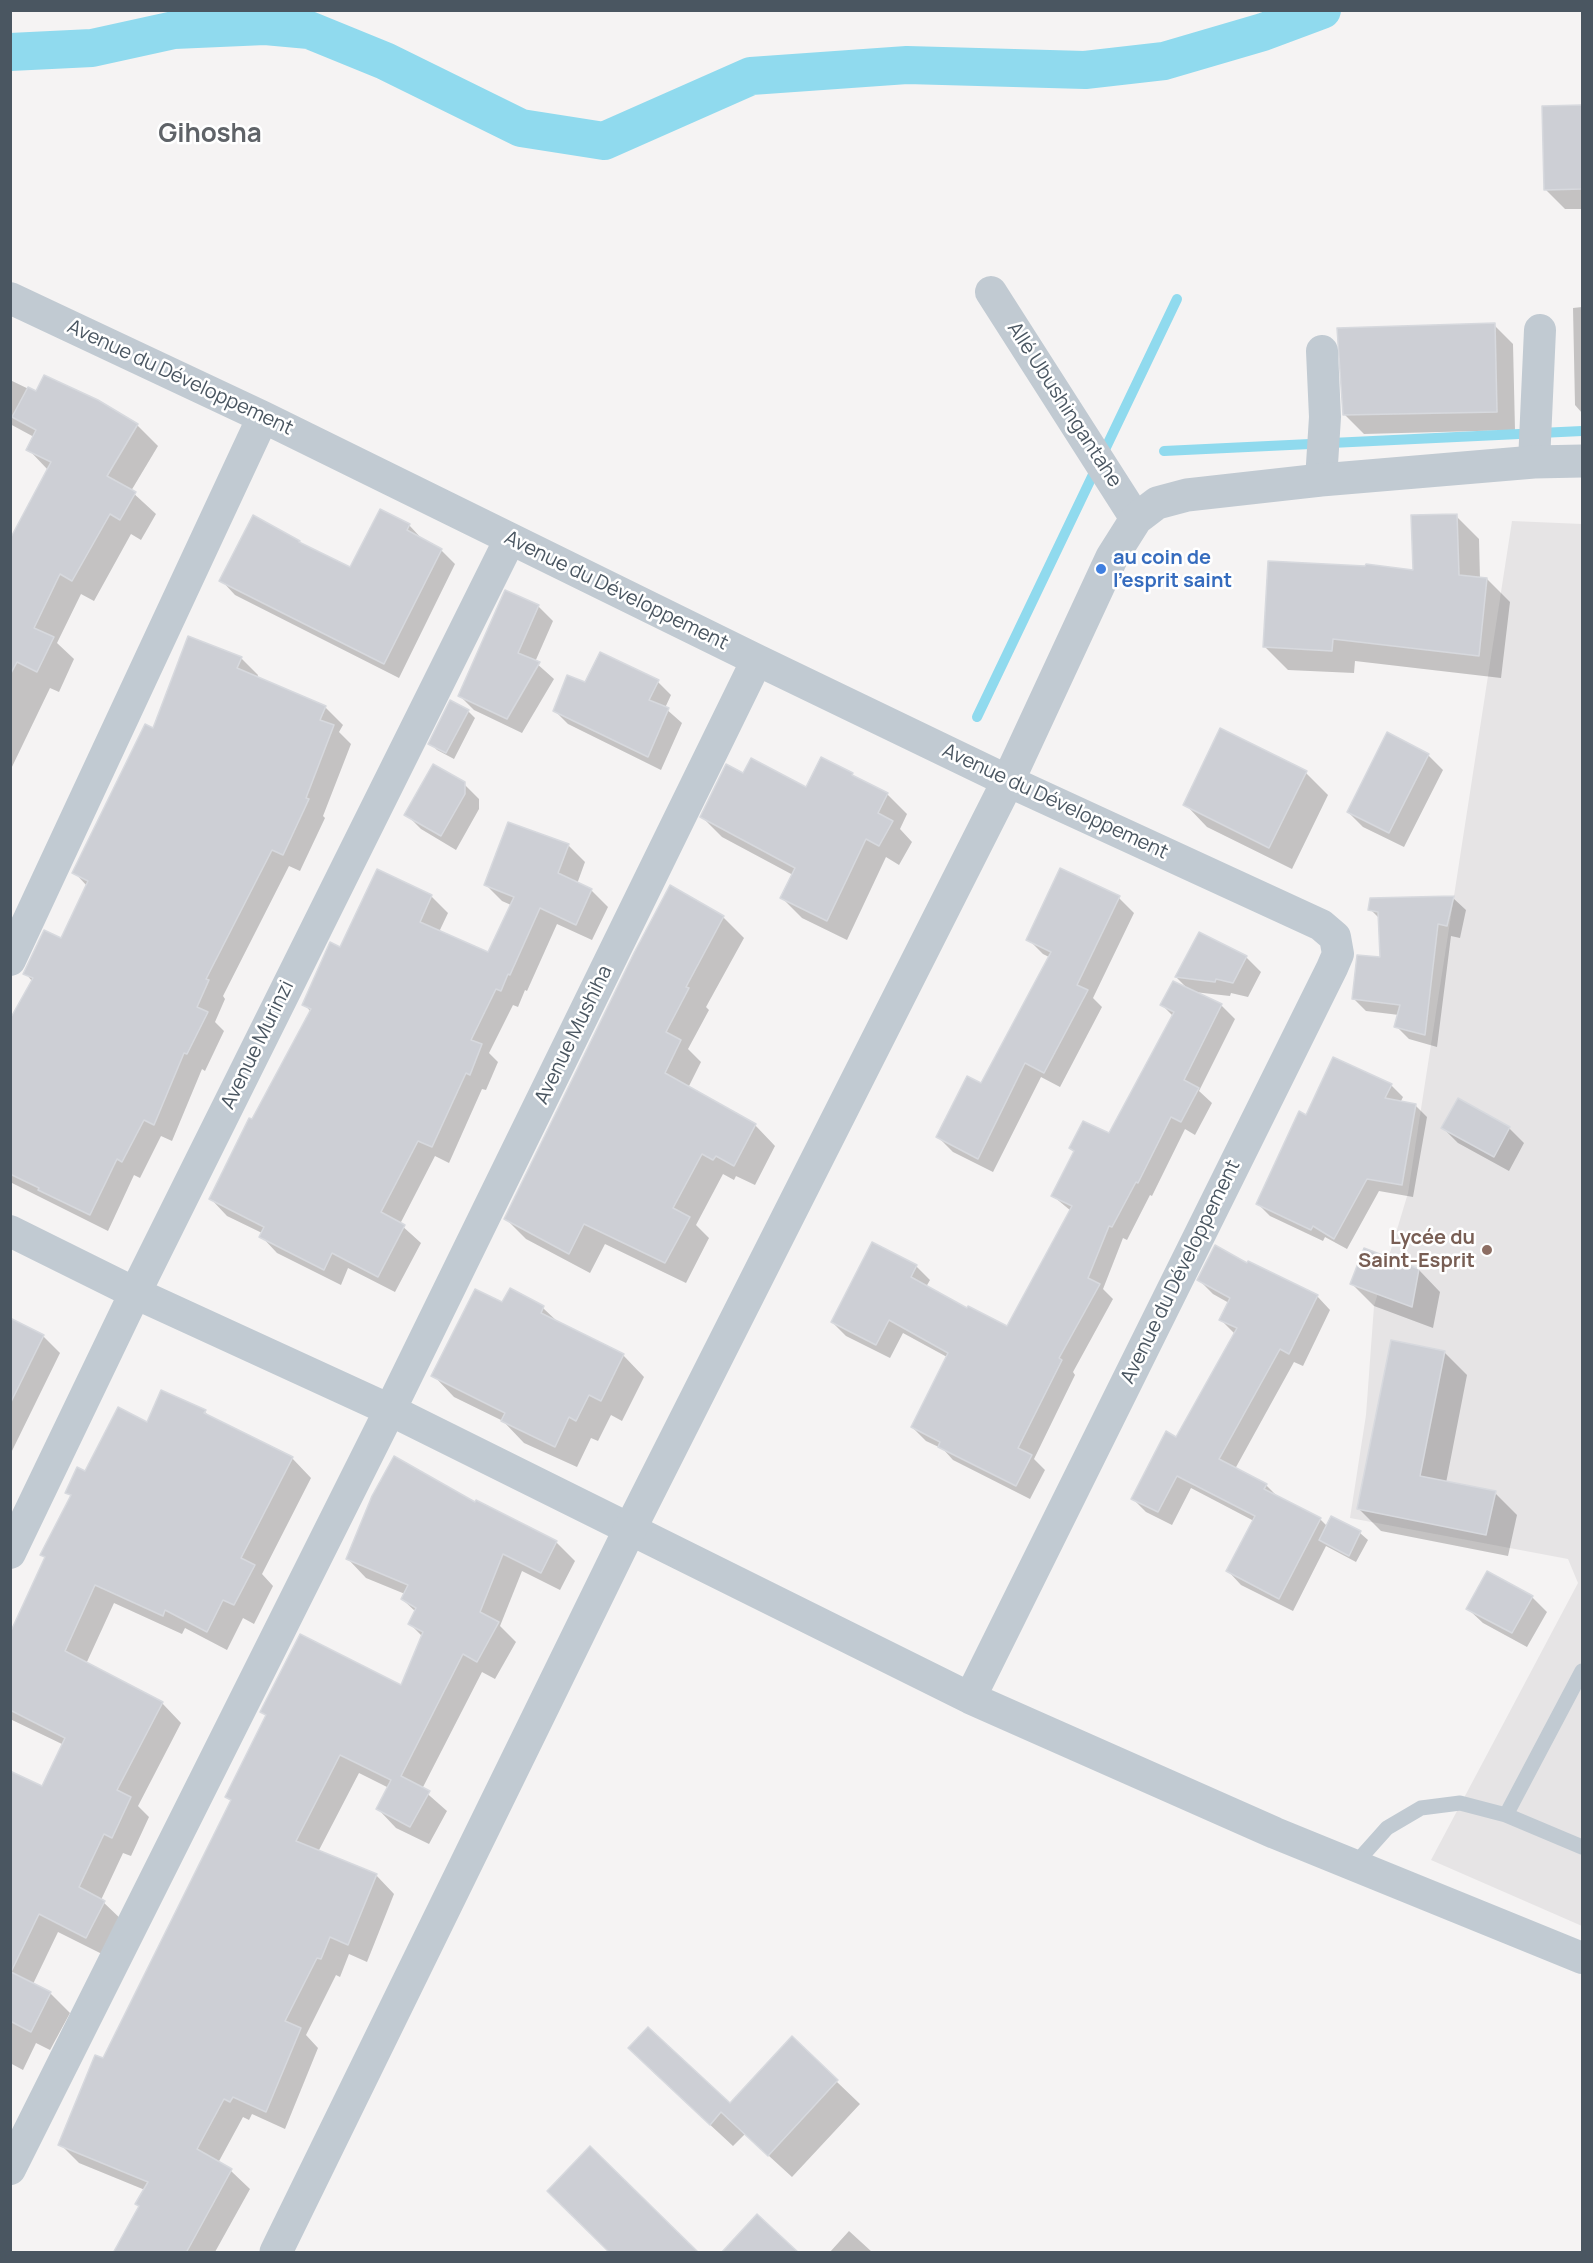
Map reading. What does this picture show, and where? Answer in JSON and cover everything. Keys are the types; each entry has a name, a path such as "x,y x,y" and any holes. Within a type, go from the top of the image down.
{"street":[{"name":"Allé Ubushingantahe","path":"991,292 1136,519"},
{"name":"Avenue du Développement","path":"10,298 263,417 1008,781 1321,925 1335,937 1338,954 1332,968 970,1698"},
{"path":"1534,462 1540,330"},
{"path":"1321,480 1325,417 1322,351"},
{"path":"10,960 263,417"},
{"path":"276,2253 630,1529 1008,781 1112,557 1136,519 1157,503 1186,495 1321,480 1534,462 1582,461"},
{"name":"Avenue Murinzi","path":"10,1553 135,1293 510,539"},
{"name":"Avenue Mushiha","path":"10,2169 390,1410 757,660"},
{"path":"10,1232 135,1293 390,1410 970,1698 1275,1833 1582,1958"}],"lane":[{"path":"1506,1815 1582,1674"},
{"path":"1353,1864 1387,1828 1421,1808 1460,1803 1506,1815 1582,1847"}],"shaded area":[{"name":"Lycée du Saint-Esprit","path":"1512,521 1582,524 1582,1926 1431,1860 1578,1583 1568,1559 1350,1518 1366,1415 1374,1306 1408,1193"}],"building":[{"path":"1582,105 1582,189 1544,190 1542,106"},
{"path":"1495,323 1497,412 1343,415 1337,328"},
{"path":"44,375 98,400 138,424 107,476 136,492 120,520 110,514 72,581 60,574 34,628 54,637 37,672 17,662 10,675 10,539 51,462 26,450 36,430 12,417 28,387 36,391"},
{"path":"380,509 410,524 407,530 442,549 384,664 219,581 253,515 299,542 350,567"},
{"path":"1457,514 1459,575 1487,578 1479,656 1333,639 1332,651 1263,647 1268,561 1365,566 1366,564 1413,570 1411,515"},
{"path":"505,590 539,605 518,653 540,662 507,719 458,696"},
{"path":"188,636 242,657 237,668 326,706 320,720 334,725 306,798 309,799 283,855 272,850 206,979 209,980 197,1007 208,1012 187,1054 184,1053 154,1125 144,1120 122,1162 117,1159 90,1215 10,1174 10,1019 33,978 23,974 44,930 61,938 88,881 72,873 145,724 153,728"},
{"path":"600,652 659,680 649,700 669,708 648,757 553,711 567,675 585,682"},
{"path":"450,700 469,710 446,753 428,744"},
{"path":"1220,728 1307,771 1269,848 1183,805"},
{"path":"1387,732 1429,754 1389,833 1347,812"},
{"path":"821,757 888,793 878,813 893,821 879,846 866,839 827,921 780,898 795,868 700,817 726,764 743,773 751,758 806,787"},
{"path":"433,764 465,782 465,794 441,836 404,815"},
{"path":"508,822 569,844 558,873 592,889 576,925 540,908 510,975 508,974 501,991 496,989 471,1040 482,1044 470,1075 466,1073 432,1147 418,1141 381,1212 405,1225 378,1277 332,1253 324,1270 259,1237 264,1227 209,1199 249,1118 252,1119 311,1009 302,1005 330,942 340,947 377,869 432,895 420,922 488,952 514,897 484,885"},
{"path":"1060,868 1120,896 1077,985 1088,990 1044,1073 1025,1063 978,1159 936,1137 967,1076 981,1083 1051,952 1026,940"},
{"path":"670,885 724,916 686,987 689,988 666,1032 681,1040 665,1073 756,1124 734,1166 716,1156 713,1160 702,1154 673,1208 690,1217 665,1263 584,1224 569,1254 504,1219 634,953"},
{"path":"1454,896 1447,926 1438,924 1425,1035 1394,1027 1400,1005 1352,999 1357,955 1380,957 1378,912 1368,910 1370,898"},
{"path":"1199,932 1247,956 1233,983 1216,979 1215,982 1175,977"},
{"path":"1173,981 1222,1004 1184,1080 1199,1088 1181,1122 1171,1117 1138,1183 1136,1182 1112,1227 1109,1226 1088,1278 1100,1284 1059,1358 1062,1360 1018,1448 1032,1455 1016,1486 938,1447 940,1442 911,1427 948,1353 889,1320 876,1345 831,1322 872,1242 917,1265 911,1277 967,1308 968,1306 1007,1326 1072,1206 1051,1196 1074,1151 1069,1148 1083,1121 1109,1133 1174,1012 1160,1005"},
{"path":"1333,1057 1392,1084 1385,1098 1416,1104 1402,1185 1367,1179 1334,1239 1313,1226 1311,1230 1256,1204 1299,1111 1306,1115"},
{"path":"1458,1098 1510,1127 1494,1157 1441,1128"},
{"path":"1215,1245 1247,1263 1248,1261 1318,1295 1289,1354 1280,1349 1219,1459 1267,1484 1264,1489 1321,1518 1279,1599 1226,1571 1255,1516 1177,1476 1158,1512 1131,1499 1166,1431 1176,1437 1237,1328 1219,1320 1230,1298 1197,1280"},
{"path":"1364,1248 1419,1269 1412,1307 1350,1284"},
{"path":"510,1288 544,1306 541,1313 624,1354 601,1401 589,1395 576,1421 569,1417 555,1447 501,1421 505,1413 431,1376 475,1289 502,1302"},
{"path":"10,1318 44,1335 10,1404"},
{"path":"1391,1340 1445,1351 1420,1476 1496,1491 1486,1535 1357,1509"},
{"path":"161,1390 206,1410 204,1413 293,1457 241,1558 255,1565 234,1605 223,1600 207,1632 165,1610 163,1616 95,1585 65,1651 163,1702 117,1790 131,1797 112,1838 104,1834 79,1887 105,1901 86,1938 39,1914 11,1972 51,1992 31,2032 10,2021 10,1771 42,1786 65,1738 10,1710 10,1633 45,1557 40,1555 71,1495 65,1493 77,1467 85,1471 118,1407 147,1422"},
{"path":"394,1456 475,1502 476,1500 557,1541 541,1573 503,1554 480,1612 499,1622 477,1662 463,1654 401,1776 430,1791 410,1827 376,1809 391,1780 340,1755 296,1841 377,1874 348,1945 330,1937 321,1959 317,1958 285,2021 301,2028 266,2112 233,2097 230,2102 224,2099 197,2149 232,2169 186,2253 113,2253 139,2206 135,2204 148,2182 58,2145 95,2055 103,2058 231,1800 225,1797 266,1715 260,1712 300,1634 401,1685 423,1632 408,1624 416,1608 401,1599 408,1585 346,1559 372,1496"},
{"path":"1331,1516 1361,1531 1349,1556 1319,1540"},
{"path":"1487,1571 1533,1596 1512,1633 1466,1609"},
{"path":"648,2027 730,2103 792,2036 838,2080 768,2156 721,2112 710,2125 628,2048"},
{"path":"590,2146 699,2253 610,2253 547,2191"},
{"path":"757,2214 799,2253 721,2253"}],"waterway":[{"path":"10,52 92,48 174,30 265,26 309,30 385,61 521,128 604,141 751,76 907,65 1085,70 1164,61 1263,32 1322,10"},
{"path":"977,717 1177,299"},
{"path":"1164,451 1582,431"}],"place":[{"name":"au coin de l'esprit saint","path":"1101,569"},
{"name":"Lycée du Saint-Esprit","path":"1487,1250"}],"district":[{"name":"Gihosha","path":"210,135"}]}
